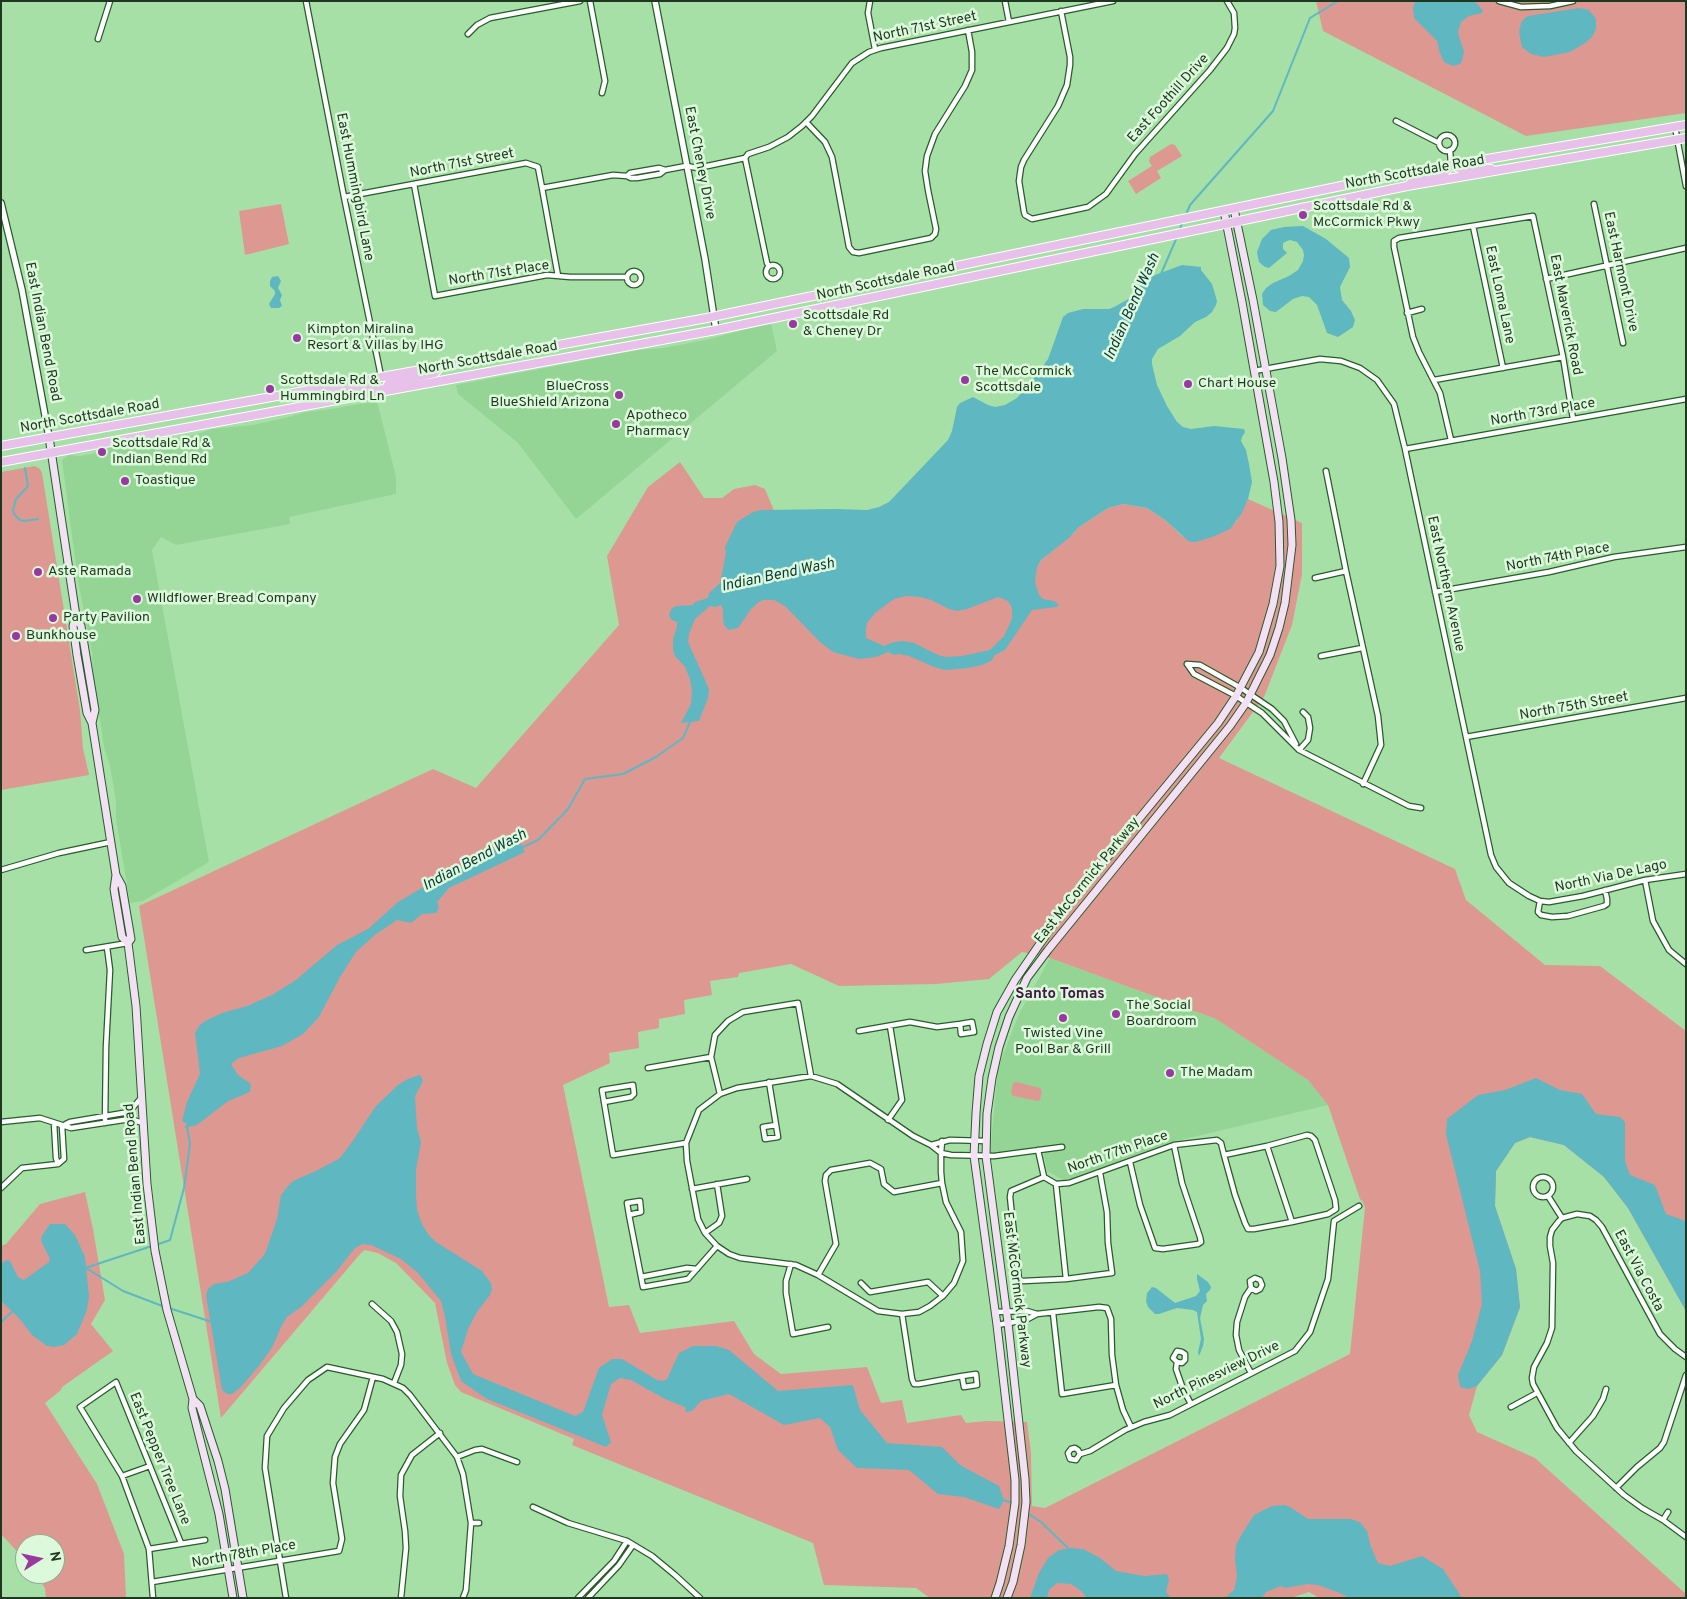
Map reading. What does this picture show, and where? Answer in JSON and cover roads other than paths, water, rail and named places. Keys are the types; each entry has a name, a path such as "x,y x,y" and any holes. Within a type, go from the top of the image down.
{"main road":[{"name":"North Scottsdale Road","path":"1,446 324,386 714,317 1346,185 1686,125"},
{"name":"North Scottsdale Road","path":"1,462 716,330 1407,186 1686,138"},
{"path":"1407,186 1414,179 1444,173 1451,165 1463,170 1477,168 1502,170"},
{"name":"East McCormick Parkway","path":"1007,1598 1013,1582 1021,1545 1026,1502 1008,1323 986,1156 987,1114 999,1047 1009,1017 1027,978 1053,943 1218,741 1246,703 1270,655 1285,603 1292,545 1291,520 1266,369 1234,209"},
{"name":"East McCormick Parkway","path":"995,1598 1010,1546 1015,1503 997,1325 974,1156 979,1076 987,1044 997,1012 1015,980 1059,916 1218,723 1241,688 1256,659 1262,642 1273,604 1280,566 1279,522 1254,371 1226,223 1222,211"},
{"path":"324,386 333,392 368,386 375,386 384,391 388,383 435,373 441,366"},
{"name":"East Indian Bend Road","path":"50,437 76,616 73,626 87,713 92,723 111,842 116,875 114,889 122,938 128,943 136,1006 146,1168 154,1242 170,1318 193,1399 192,1408 219,1514 233,1598"},
{"path":"1280,566 1290,568"},
{"path":"1015,980 1024,985"},
{"name":"East Indian Bend Road","path":"193,1399 200,1406 218,1461 225,1489 243,1598"}],"street":[{"path":"98,39 110,1"},
{"name":"East Hummingbird Lane","path":"306,1 381,376"},
{"path":"468,34 477,25 490,18 580,1"},
{"path":"590,1 605,81 602,93"},
{"name":"East Cheney Drive","path":"655,1 716,330"},
{"path":"870,1 868,13 876,49"},
{"path":"1005,1 1009,22"},
{"name":"North 71st Street","path":"344,197 526,163 538,167 542,188 613,175 631,178 660,174 665,170 686,166 698,168 746,158 748,154 769,147 788,137 806,122 852,63 876,49 1113,1"},
{"name":"East Foothill Drive","path":"1061,12 1070,57 1070,74 1066,92 1021,167 1019,188 1025,216 1028,217 1037,218 1076,210 1096,203 1106,194 1135,154 1210,70 1227,48 1235,28 1234,13 1228,1"},
{"path":"1499,1 1521,7 1550,6 1572,1"},
{"path":"806,122 825,142 832,157 849,246 853,252 859,253 931,238 935,234 936,229 925,171 927,156 935,134 965,86 972,70 972,52 968,30"},
{"path":"1396,122 1439,143 1443,149 1450,150"},
{"path":"1675,127 1686,186"},
{"path":"1439,143 1443,136 1450,136 1454,139 1454,144 1450,150 1451,165"},
{"path":"746,158 768,266"},
{"name":"North 71st Street","path":"626,176 630,173 650,169 659,168 665,170"},
{"path":"650,169 651,175"},
{"name":"North 71st Place","path":"414,184 435,296 547,275 627,277"},
{"path":"542,188 558,276"},
{"name":"East Indian Bend Road","path":"1,203 22,290 50,437"},
{"name":"East Harmont Drive","path":"1594,204 1623,343"},
{"name":"East Maverick Road","path":"1473,226 1533,216 1573,419"},
{"path":"1451,440 1442,400 1415,344 1407,313 1394,241 1399,238 1473,226"},
{"name":"East Loma Lane","path":"1473,226 1502,368"},
{"path":"1546,278 1686,248"},
{"path":"1407,313 1422,309"},
{"path":"1434,380 1562,357"},
{"name":"East Northern Avenue","path":"1254,371 1300,362 1330,359 1341,361 1360,368 1377,380 1390,397 1397,415 1405,449 1491,855 1496,867 1508,883 1520,892 1540,901"},
{"name":"North 73rd Place","path":"1405,449 1686,399"},
{"path":"1326,471 1362,648 1378,716 1381,745 1363,784"},
{"name":"North 74th Place","path":"1435,592 1549,572 1614,558 1686,547"},
{"path":"1315,578 1346,571"},
{"path":"1321,656 1362,648"},
{"path":"1299,750 1284,721 1272,709 1251,694 1200,665 1187,664 1194,674 1236,696 1262,713 1299,750 1408,806 1420,808"},
{"name":"North 75th Street","path":"1466,737 1686,698"},
{"path":"1299,750 1308,740 1310,728 1308,718 1302,712"},
{"path":"1,870 59,853 111,842"},
{"name":"North Via De Lago","path":"1540,901 1557,901 1645,880 1686,874"},
{"path":"1645,880 1653,921 1669,950 1686,964"},
{"path":"1540,901 1538,912 1540,915 1552,917 1568,916 1607,904 1608,899 1605,890"},
{"path":"86,950 128,943"},
{"path":"105,1123 110,970 107,946"},
{"path":"720,1094 711,1057 715,1035 728,1021 743,1012 798,1003 811,1076"},
{"path":"859,1031 910,1022 937,1027 960,1024"},
{"path":"888,1120 902,1100 890,1026"},
{"path":"648,1068 711,1057"},
{"path":"942,1141 941,1153 942,1183 946,1202 961,1232 963,1261 954,1283 943,1296 919,1312 902,1314 878,1311 818,1275 790,1264 740,1258 729,1254 717,1246 706,1233 698,1219 687,1161 686,1143 699,1110 720,1094 737,1088 811,1076 837,1084 913,1136 931,1144 941,1153 951,1155 1004,1155 1062,1147"},
{"path":"769,1082 776,1125"},
{"path":"604,1102 631,1097 634,1094 633,1085 602,1090 604,1102 614,1155 686,1143"},
{"path":"62,1126 70,1122 129,1112 142,1097"},
{"path":"1,1122 40,1118 71,1128 130,1119 143,1123"},
{"path":"54,1123 58,1164"},
{"path":"1,1188 22,1168 58,1164 64,1159 62,1126"},
{"path":"1304,1136 1311,1136 1315,1140 1336,1200 1336,1209 1328,1214 1248,1229 1235,1195 1224,1155 1267,1146 1304,1136"},
{"name":"North 77th Place","path":"1044,1177 1056,1184 1069,1183 1174,1145 1217,1140 1221,1143 1224,1155"},
{"path":"931,1144 942,1141 987,1141"},
{"path":"55,1144 64,1142"},
{"path":"1130,1162 1140,1205 1156,1249 1196,1245 1201,1242 1200,1235 1182,1182 1174,1145"},
{"path":"1267,1146 1292,1222"},
{"path":"1038,1150 1044,1177 1011,1191 1019,1280 1066,1279 1112,1274 1107,1212 1100,1173"},
{"path":"818,1275 836,1244 825,1181 826,1175 831,1170 870,1163 881,1169 884,1184 894,1192 942,1183"},
{"path":"1544,1178 1552,1184 1552,1190 1548,1196 1542,1197 1534,1192 1534,1184 1538,1179 1544,1178"},
{"path":"692,1188 747,1179"},
{"path":"706,1233 719,1223 722,1216 716,1184"},
{"path":"1056,1184 1066,1279"},
{"path":"1548,1196 1562,1218 1555,1225 1550,1238 1553,1263 1553,1319 1549,1336 1532,1373 1537,1393 1557,1428 1569,1443 1616,1488 1686,1537"},
{"name":"North Pinesview Drive","path":"1080,1454 1090,1451 1130,1427 1170,1415 1295,1351 1310,1332 1328,1279 1334,1220 1359,1206"},
{"name":"East Via Costa","path":"1562,1218 1583,1214 1596,1220 1602,1227 1660,1334 1670,1345 1686,1357"},
{"path":"629,1215 643,1287 688,1279 717,1246"},
{"path":"790,1264 786,1281 786,1293 793,1334 828,1327"},
{"path":"641,1276 697,1268"},
{"path":"862,1283 870,1292 928,1282 943,1296"},
{"path":"1251,1288 1245,1297 1237,1322 1236,1335 1239,1350 1251,1373"},
{"path":"372,1304 391,1321 397,1332 402,1354 401,1365 394,1383"},
{"path":"995,1312 1027,1311 1038,1314 1099,1307 1108,1308 1111,1319 1116,1385 1130,1427"},
{"path":"1052,1313 1062,1394 1116,1385"},
{"path":"902,1314 914,1384 962,1376"},
{"path":"997,1325 1026,1320 1038,1314"},
{"path":"326,1361 327,1367"},
{"path":"1177,1362 1178,1375 1191,1404"},
{"path":"286,1598 265,1468 267,1436 284,1408 308,1380 327,1367 394,1383 410,1395 457,1457 463,1474 471,1523 466,1590 463,1598"},
{"path":"1616,1488 1660,1448 1664,1442 1686,1375"},
{"name":"North 78th Place","path":"152,1582 339,1551 342,1539 333,1483 335,1457 340,1444 364,1410 373,1377"},
{"name":"East Pepper Tree Lane","path":"122,1476 80,1407 116,1382 181,1543"},
{"path":"1569,1443 1593,1416 1603,1399 1606,1389"},
{"path":"1511,1407 1537,1393"},
{"path":"401,1598 406,1548 400,1496 401,1475 412,1455 440,1433"},
{"path":"457,1457 482,1449 517,1462"},
{"path":"150,1466 122,1476 149,1549 153,1598"},
{"path":"533,1507 568,1523 626,1541 662,1564 700,1598"},
{"path":"1663,1520 1668,1512"},
{"path":"471,1523 479,1523"},
{"path":"149,1549 205,1540"},
{"path":"578,1598 614,1561 626,1541"},
{"path":"588,1598 619,1565 633,1545"}],"water":[{"path":"1415,1 1474,1 1483,10 1482,13 1469,16 1461,22 1458,33 1464,52 1460,64 1453,66 1444,62 1437,41 1414,18 1413,8"},
{"path":"1579,8 1589,10 1596,19 1596,29 1592,37 1585,43 1570,52 1544,57 1531,54 1522,47 1519,32 1521,23 1528,16"},
{"path":"1303,226 1326,239 1349,258 1350,267 1340,287 1342,300 1351,311 1355,320 1353,327 1338,337 1327,333 1317,305 1309,297 1302,296 1293,299 1276,312 1270,311 1263,305 1262,294 1266,288 1298,270 1304,255 1297,242 1290,240 1283,243 1283,249 1287,253 1269,268 1265,267 1259,262 1257,252 1262,239 1271,230"},
{"path":"1182,265 1201,267 1201,270 1212,284 1217,301 1212,312 1195,322 1180,336 1158,349 1152,359 1152,364 1157,385 1167,406 1177,422 1183,427 1191,429 1214,426 1244,429 1245,432 1241,441 1246,450 1252,482 1242,513 1230,529 1215,536 1191,542 1165,520 1147,508 1123,504 1108,508 1079,527 1069,538 1041,560 1037,567 1035,582 1039,595 1043,599 1054,601 1059,605 1032,610 1005,650 995,655 991,661 968,668 945,670 909,656 894,655 888,652 876,657 859,659 833,652 820,642 785,606 774,600 759,602 751,609 738,628 729,630 724,625 721,605 710,606 695,619 688,642 709,689 708,698 699,721 681,723 691,704 692,692 690,679 685,667 675,656 673,650 673,639 677,622 669,616 670,612 672,608 677,606 693,605 695,602 708,598 709,593 720,583 726,553 725,547 737,522 753,512 761,510 867,510 889,502 948,440 957,407 960,403 973,397 995,407 1005,405 1017,398 1048,359 1063,317 1068,313 1083,309 1109,309 1114,307 1134,296 1141,284 1155,275","holes":["906,596 920,597 957,611 998,597 1008,601 1012,608 1012,619 1004,636 990,650 962,656 945,657 914,643 903,641 884,646 866,638 867,623 875,613 894,599"]},
{"path":"278,276 281,281 278,288 282,295 280,300 282,306 271,308 269,304 275,291 270,286 270,281 272,277"},
{"path":"519,841 525,852 449,888 437,902 439,908 436,913 422,914 411,923 397,920 376,934 356,952 340,977 319,1017 303,1034 282,1046 239,1058 231,1064 238,1075 251,1084 250,1092 228,1101 197,1125 184,1128 187,1124 182,1121 187,1102 200,1074 195,1033 199,1026 222,1013 247,1006 272,995 296,980 337,945 368,929 398,902 449,872 483,858 502,844"},
{"path":"419,1075 423,1081 415,1096 417,1128 421,1142 416,1170 417,1210 422,1224 436,1242 482,1271 491,1283 490,1295 477,1312 468,1329 461,1352 473,1374 575,1416 583,1412 599,1368 612,1359 622,1359 657,1380 663,1381 667,1379 679,1353 693,1346 716,1346 729,1350 778,1391 853,1385 860,1410 887,1443 942,1447 960,1465 999,1486 1004,1500 999,1509 964,1497 938,1494 909,1470 857,1468 838,1450 830,1427 820,1418 784,1425 729,1394 701,1401 692,1411 686,1412 685,1407 665,1399 631,1380 620,1378 611,1384 602,1415 611,1442 606,1447 487,1399 461,1381 451,1354 441,1301 418,1273 401,1259 371,1245 363,1244 355,1248 336,1272 301,1307 287,1317 273,1346 259,1366 240,1388 232,1394 227,1394 222,1390 206,1295 208,1289 214,1284 227,1282 248,1273 265,1254 277,1219 281,1195 287,1187 293,1181 340,1158 376,1106 398,1085"},
{"path":"1536,1078 1560,1090 1582,1094 1596,1114 1620,1117 1625,1122 1625,1161 1630,1175 1655,1185 1666,1214 1686,1221 1686,1311 1628,1208 1604,1177 1564,1145 1530,1137 1515,1143 1496,1171 1495,1206 1516,1269 1520,1307 1502,1355 1477,1386 1468,1389 1460,1387 1458,1375 1472,1341 1482,1304 1480,1271 1446,1134 1447,1119 1478,1095 1505,1090"},
{"path":"50,1224 65,1224 75,1235 85,1257 89,1296 87,1310 77,1334 64,1345 54,1347 47,1346 32,1335 19,1318 1,1301 1,1263 7,1260 10,1261 18,1277 24,1280 49,1262 50,1259 41,1237"},
{"path":"1197,1274 1208,1282 1211,1287 1206,1294 1207,1301 1203,1305 1200,1318 1204,1339 1199,1356 1201,1339 1197,1312 1177,1308 1155,1314 1148,1307 1146,1301 1147,1293 1152,1287 1175,1303 1196,1296 1200,1291"},
{"path":"1285,1505 1308,1519 1351,1519 1361,1523 1367,1531 1378,1563 1390,1566 1422,1556 1443,1569 1462,1598 1349,1598 1318,1585 1308,1584 1285,1588 1281,1586 1266,1592 1262,1598 1225,1598 1234,1590 1237,1577 1236,1545 1254,1515 1272,1506"},
{"path":"1083,1549 1100,1558 1116,1571 1145,1576 1167,1574 1169,1579 1166,1592 1171,1598 1087,1598 1071,1584 1057,1583 1049,1590 1047,1598 1030,1598 1039,1573 1048,1558 1059,1550"}],"waterway":[{"name":"Indian Bend Wash","path":"1185,217 1190,205 1273,111 1310,18 1338,1"},
{"name":"Indian Bend Wash","path":"1179,231 1183,221"},
{"name":"Indian Bend Wash","path":"1161,274 1177,237"},
{"path":"25,468 28,486 16,499 13,510 14,514 24,521 38,519"},
{"name":"Indian Bend Wash","path":"521,848 538,840 568,809 585,779 623,774 656,757 683,738 691,720"},
{"name":"Indian Bend Wash","path":"156,1245 170,1240 184,1188 190,1144 187,1127"},
{"name":"Indian Bend Wash","path":"85,1268 152,1246"},
{"path":"86,1268 123,1291 165,1307"},
{"path":"169,1308 212,1322"},
{"name":"Indian Bend Wash","path":"1,1322 14,1310"},
{"path":"1003,1500 1013,1503"},
{"path":"1027,1513 1041,1522 1069,1549"}],"place":[{"name":"Scottsdale Rd & McCormick Pkwy","path":"1303,215"},
{"name":"Scottsdale Rd & Cheney Dr","path":"793,324"},
{"name":"Kimpton Miralina Resort & Villas by IHG","path":"297,338"},
{"name":"The McCormick Scottsdale","path":"965,380"},
{"name":"Chart House","path":"1188,384"},
{"name":"Scottsdale Rd & Hummingbird Ln","path":"270,389"},
{"name":"BlueCross BlueShield Arizona","path":"619,395"},
{"name":"Apotheco Pharmacy","path":"616,424"},
{"name":"Scottsdale Rd & Indian Bend Rd","path":"102,452"},
{"name":"Toastique","path":"125,481"},
{"name":"Aste Ramada","path":"38,572"},
{"name":"WIldflower Bread Company","path":"137,599"},
{"name":"Party Pavilion","path":"53,618"},
{"name":"Bunkhouse","path":"16,636"},
{"name":"The Social Boardroom","path":"1116,1014"},
{"name":"Twisted Vine Pool Bar & Grill","path":"1063,1018"},
{"name":"The Madam","path":"1170,1073"}],"district":[{"name":"Santo Tomas","path":"1060,995"}]}
